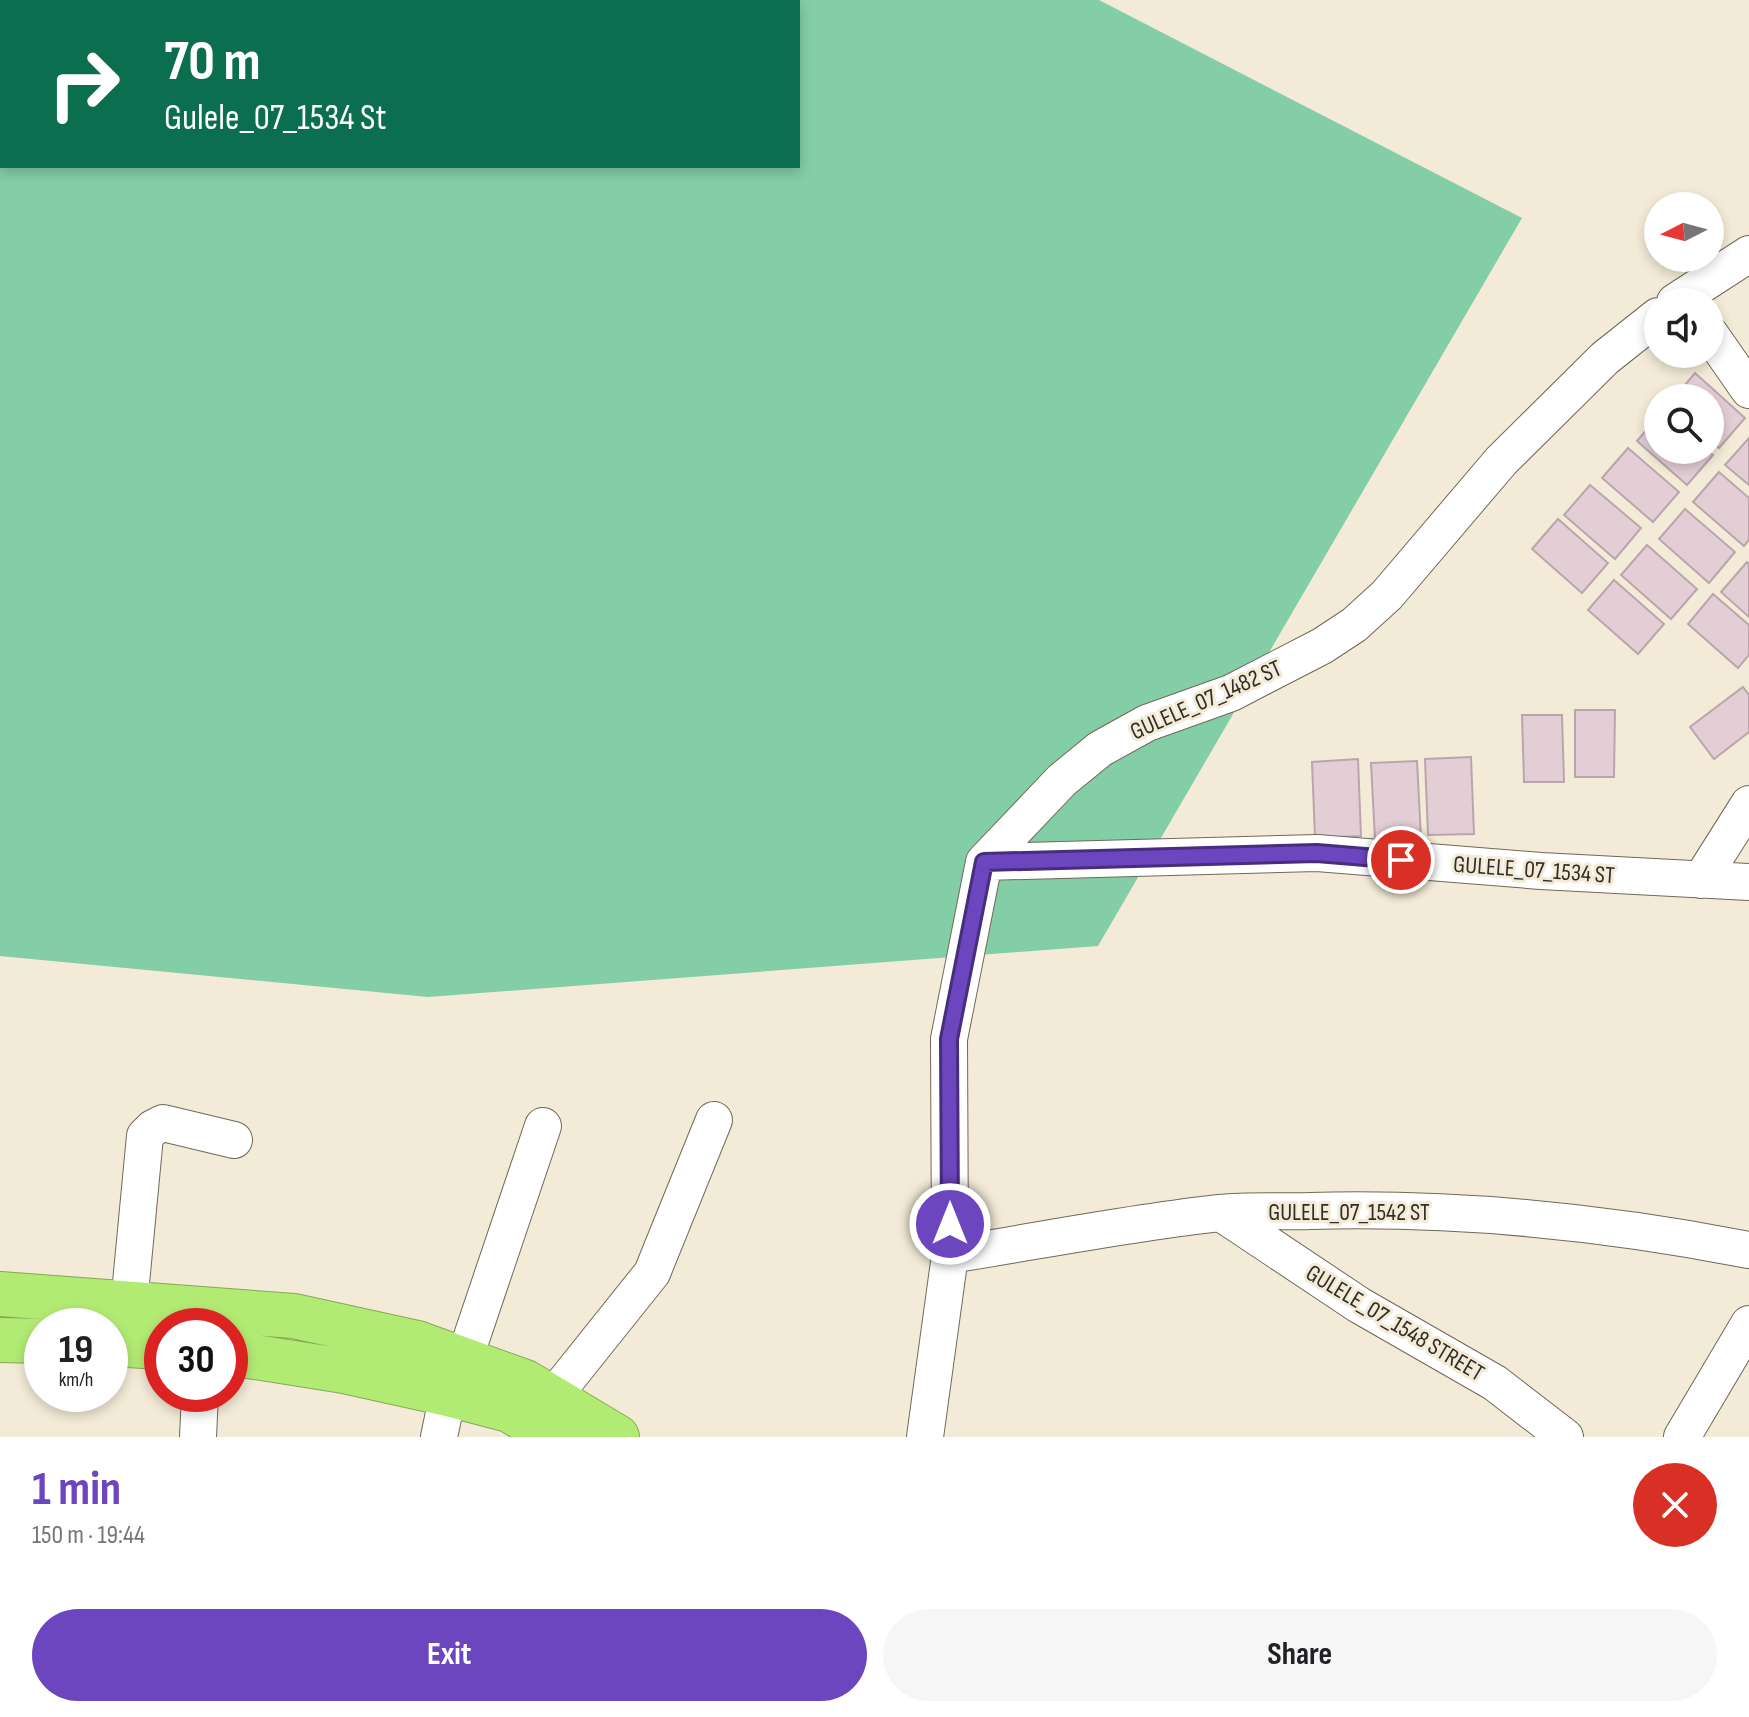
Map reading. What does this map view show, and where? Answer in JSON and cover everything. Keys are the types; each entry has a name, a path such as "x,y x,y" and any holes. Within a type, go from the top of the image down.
{"highway":[{"path":"0,1294 294,1316 417,1343 456,1377"},
{"path":"0,1340 24,1341"},
{"path":"248,1356 344,1371 525,1382 554,1418 617,1437"}],"street":[{"name":"GULELE_07_1482 ST","path":"1699,288 1749,254"},
{"name":"GULELE_07_1482 ST","path":"984,862 1062,780 1100,749 1147,723 1231,693 1322,646 1354,625 1387,595 1501,461 1605,358 1644,328"},
{"path":"1724,354 1749,390"},
{"path":"1701,880 1749,804"},
{"name":"GULELE_07_1534 ST","path":"984,862 1317,853 1541,871 1749,882"},
{"path":"925,1437 950,1255 949,1039 984,862"},
{"path":"554,1418 652,1273 714,1120"},
{"path":"129,1304 145,1136 163,1123 234,1140"},
{"path":"439,1437 456,1377 543,1126"},
{"name":"GULELE_07_1542 ST","path":"950,1255 1221,1213 1351,1210 1460,1212 1676,1236 1749,1250"},
{"name":"GULELE_07_1548 STREET","path":"1221,1213 1359,1305 1495,1383 1565,1437"},
{"path":"1682,1437 1749,1324"},
{"path":"198,1437 199,1412"}],"green space":[{"path":"800,0 1099,0 1522,218 1098,946 428,997 0,956 0,168 800,168"}],"building":[{"path":"1695,373 1707,384 1686,384"},
{"path":"1724,399 1745,418 1724,442"},
{"path":"1644,433 1644,447 1637,441"},
{"path":"1749,438 1749,485 1725,465"},
{"path":"1628,448 1679,492 1653,522 1602,478"},
{"path":"1663,464 1705,464 1687,485"},
{"path":"1719,472 1749,498 1749,540 1744,546 1693,502"},
{"path":"1590,485 1641,528 1615,559 1564,515"},
{"path":"1685,509 1735,552 1709,583 1659,539"},
{"path":"1558,519 1608,563 1582,593 1532,549"},
{"path":"1647,545 1697,589 1671,619 1621,575"},
{"path":"1747,562 1749,564 1749,617 1721,592"},
{"path":"1614,580 1664,624 1638,654 1588,610"},
{"path":"1713,594 1749,625 1749,655 1738,668 1688,624"},
{"path":"1743,687 1749,695 1749,732 1714,759 1690,727"},
{"path":"1575,710 1615,710 1614,777 1575,777"},
{"path":"1522,715 1562,715 1564,782 1524,782"},
{"path":"1471,757 1474,834 1428,835 1425,759"},
{"path":"1358,759 1361,836 1315,838 1312,762"},
{"path":"1417,761 1421,838 1375,840 1371,763"}],"route":[{"path":"950,1224 949,1039 984,862 1317,853 1401,860"}]}
